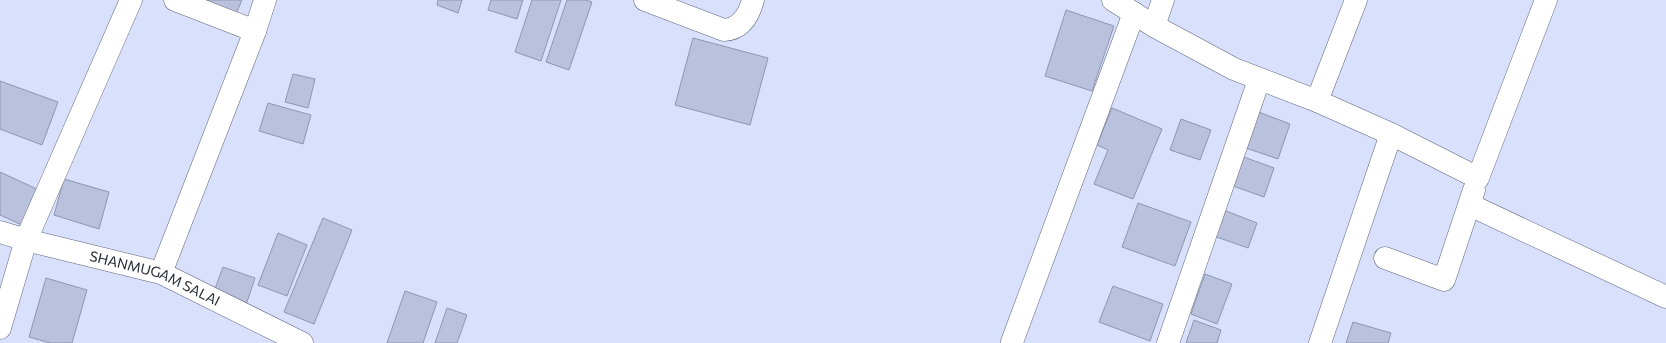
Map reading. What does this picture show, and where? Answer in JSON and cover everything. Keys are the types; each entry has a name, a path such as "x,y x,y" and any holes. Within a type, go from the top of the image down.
{"street":[{"path":"0,328 26,240 130,0"},
{"path":"175,0 255,31"},
{"path":"162,273 255,31 265,0"},
{"path":"645,0 724,30 732,30 739,25 750,12 753,0"},
{"path":"1113,0 1154,26 1234,69 1259,80 1317,101 1390,134 1478,178"},
{"path":"1154,26 1163,0"},
{"path":"1317,101 1356,0"},
{"path":"1385,258 1444,280 1478,178 1546,0"},
{"path":"1012,342 1134,13"},
{"path":"1168,343 1259,80"},
{"path":"1320,343 1390,134"},
{"path":"1470,205 1666,297"},
{"name":"SHANMUGAM SALAI","path":"0,232 26,240 162,273 302,343"}],"building":[{"path":"199,0 242,0 236,14"},
{"path":"438,0 462,0 458,13 437,5"},
{"path":"491,0 523,0 517,19 488,10"},
{"path":"532,0 561,0 541,61 515,52"},
{"path":"567,0 586,0 592,2 569,70 546,62"},
{"path":"1066,10 1114,26 1092,91 1045,76"},
{"path":"693,38 768,58 750,125 675,105"},
{"path":"293,74 315,79 308,108 285,102"},
{"path":"0,81 58,102 42,145 0,129"},
{"path":"268,103 311,115 303,144 259,131"},
{"path":"1112,108 1162,129 1133,199 1094,184 1108,150 1097,145"},
{"path":"1256,111 1290,124 1278,159 1243,147"},
{"path":"1181,119 1211,130 1200,160 1170,150"},
{"path":"1241,156 1274,168 1264,197 1230,185"},
{"path":"0,172 39,190 24,226 0,215"},
{"path":"64,179 109,192 99,229 54,215"},
{"path":"1138,203 1191,222 1175,266 1122,247"},
{"path":"1221,209 1257,223 1248,248 1211,235"},
{"path":"323,218 352,230 314,324 284,312"},
{"path":"278,233 307,245 287,296 258,285"},
{"path":"223,267 255,278 245,308 212,297"},
{"path":"1205,274 1232,284 1217,324 1191,314"},
{"path":"46,278 87,290 72,343 50,343 29,337"},
{"path":"1113,286 1163,304 1150,341 1099,322"},
{"path":"405,291 437,302 423,343 387,343"},
{"path":"447,308 467,315 457,343 435,343"},
{"path":"1194,320 1221,330 1217,343 1186,343"},
{"path":"1353,322 1391,333 1388,343 1346,343"}]}
